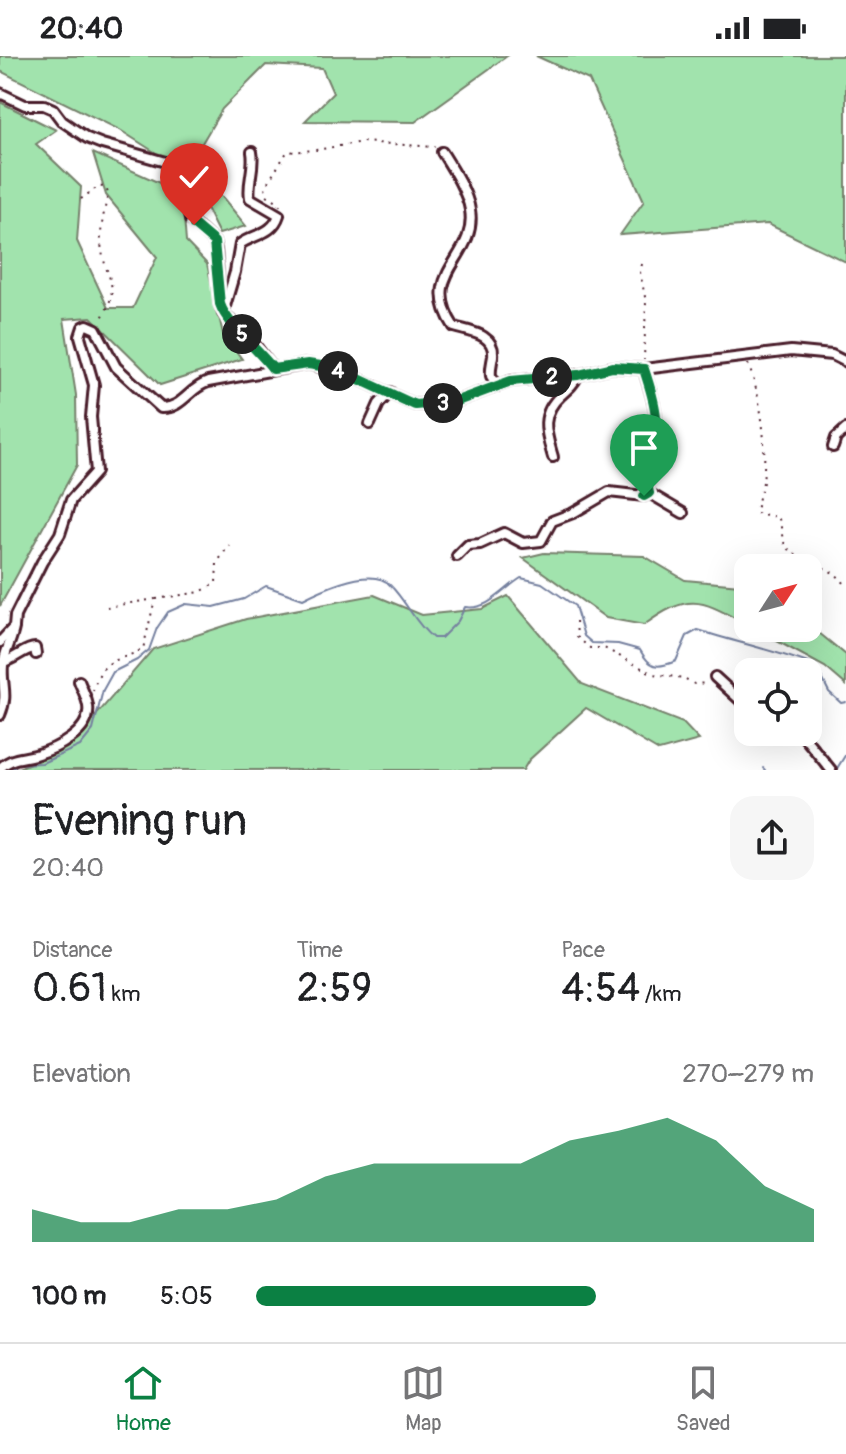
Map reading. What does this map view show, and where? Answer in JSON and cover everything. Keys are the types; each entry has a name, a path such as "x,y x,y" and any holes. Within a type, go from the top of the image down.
{"street":[{"path":"0,93 25,105 44,105 53,109 62,121 87,138 156,158 182,172 196,194 190,220 214,242 223,313 255,345 273,369"},
{"path":"223,313 240,244 251,236 267,232 275,226 279,215 250,198 248,192 254,164 252,152"},
{"path":"442,152 470,211 466,244 445,275 444,305 454,327 484,336 491,343 494,352 491,376 497,385"},
{"path":"0,715 6,700 3,662 11,643 15,616 60,534 71,500 96,472 91,417 94,385 80,336 87,325 96,329 116,367 161,408 177,405 199,385 208,382 308,364 348,374 415,405 457,401 497,385 578,375 613,367 644,369 791,351 832,355 846,362"},
{"path":"644,369 657,419 655,451 646,485 649,493 683,513"},
{"path":"553,457 544,425 553,404 573,386 578,375"},
{"path":"370,424 379,404 390,392"},
{"path":"833,447 836,438 846,429"},
{"path":"457,556 468,545 480,544 504,533 523,543 541,541 552,521 609,492 644,496 649,493"},
{"path":"0,642 14,627"},
{"path":"3,662 30,648 35,648 36,654"},
{"path":"715,677 734,694"},
{"path":"0,768 12,757 35,755 70,739 84,723 89,708 79,681"},
{"path":"811,746 830,769"}],"path":[{"path":"279,215 279,202 267,195 265,187 287,152 362,142 426,144 442,152"},
{"path":"81,199 99,186 106,188 108,193 101,246 113,291 112,303 96,329"},
{"path":"642,264 640,272 646,302 644,369"},
{"path":"745,355 759,399 764,453 756,513 778,517 789,550 833,572 846,586"},
{"path":"107,607 209,589 216,583 217,563 229,545"},
{"path":"89,708 95,683 105,666 113,659 143,649 155,599"},
{"path":"576,621 577,637 581,642 590,648 604,648 618,654 653,674 684,678 700,685 710,683 715,677"}],"green space":[{"path":"0,56 507,56 415,122 305,121 333,93 322,68 266,65 222,109 192,160 246,226 219,234 189,174 120,130 0,71"},
{"path":"536,56 846,56 846,262 768,224 620,235 644,201 589,80"},
{"path":"0,102 56,130 36,144 81,187 77,241 108,308 133,308 157,257 106,195 93,153 182,193 186,242 207,264 223,334 242,359 160,385 91,317 64,319 76,395 77,465 0,606"},
{"path":"544,553 644,556 685,580 734,584 734,618 707,605 685,603 644,625 606,618 523,558"},
{"path":"374,595 422,615 482,609 508,596 582,684 683,723 699,740 659,751 586,708 529,760 523,770 14,770 70,746 153,649 246,619"},
{"path":"822,635 846,655 846,685 822,665 822,658 808,658 779,642 822,642"}],"waterway":[{"path":"11,770 17,764 42,763 80,746 93,730 103,690 113,672 149,650 157,628 168,612 186,604 214,607 244,599 266,586 303,599 360,578 382,580 390,585 433,638 441,638 458,621 465,607 481,606 521,578 542,583 575,606 584,636 592,643 618,644 640,650 651,664 664,665 676,661 687,636 698,630 816,666 829,692 841,703 846,702"},
{"path":"836,770 846,754"}],"route":[{"path":"194,225 214,242 223,313 255,345 273,369 308,364 321,366 348,374 415,405 457,401 511,381 578,375 613,367 644,369 657,419 655,451 646,485 649,493 644,496"}]}
